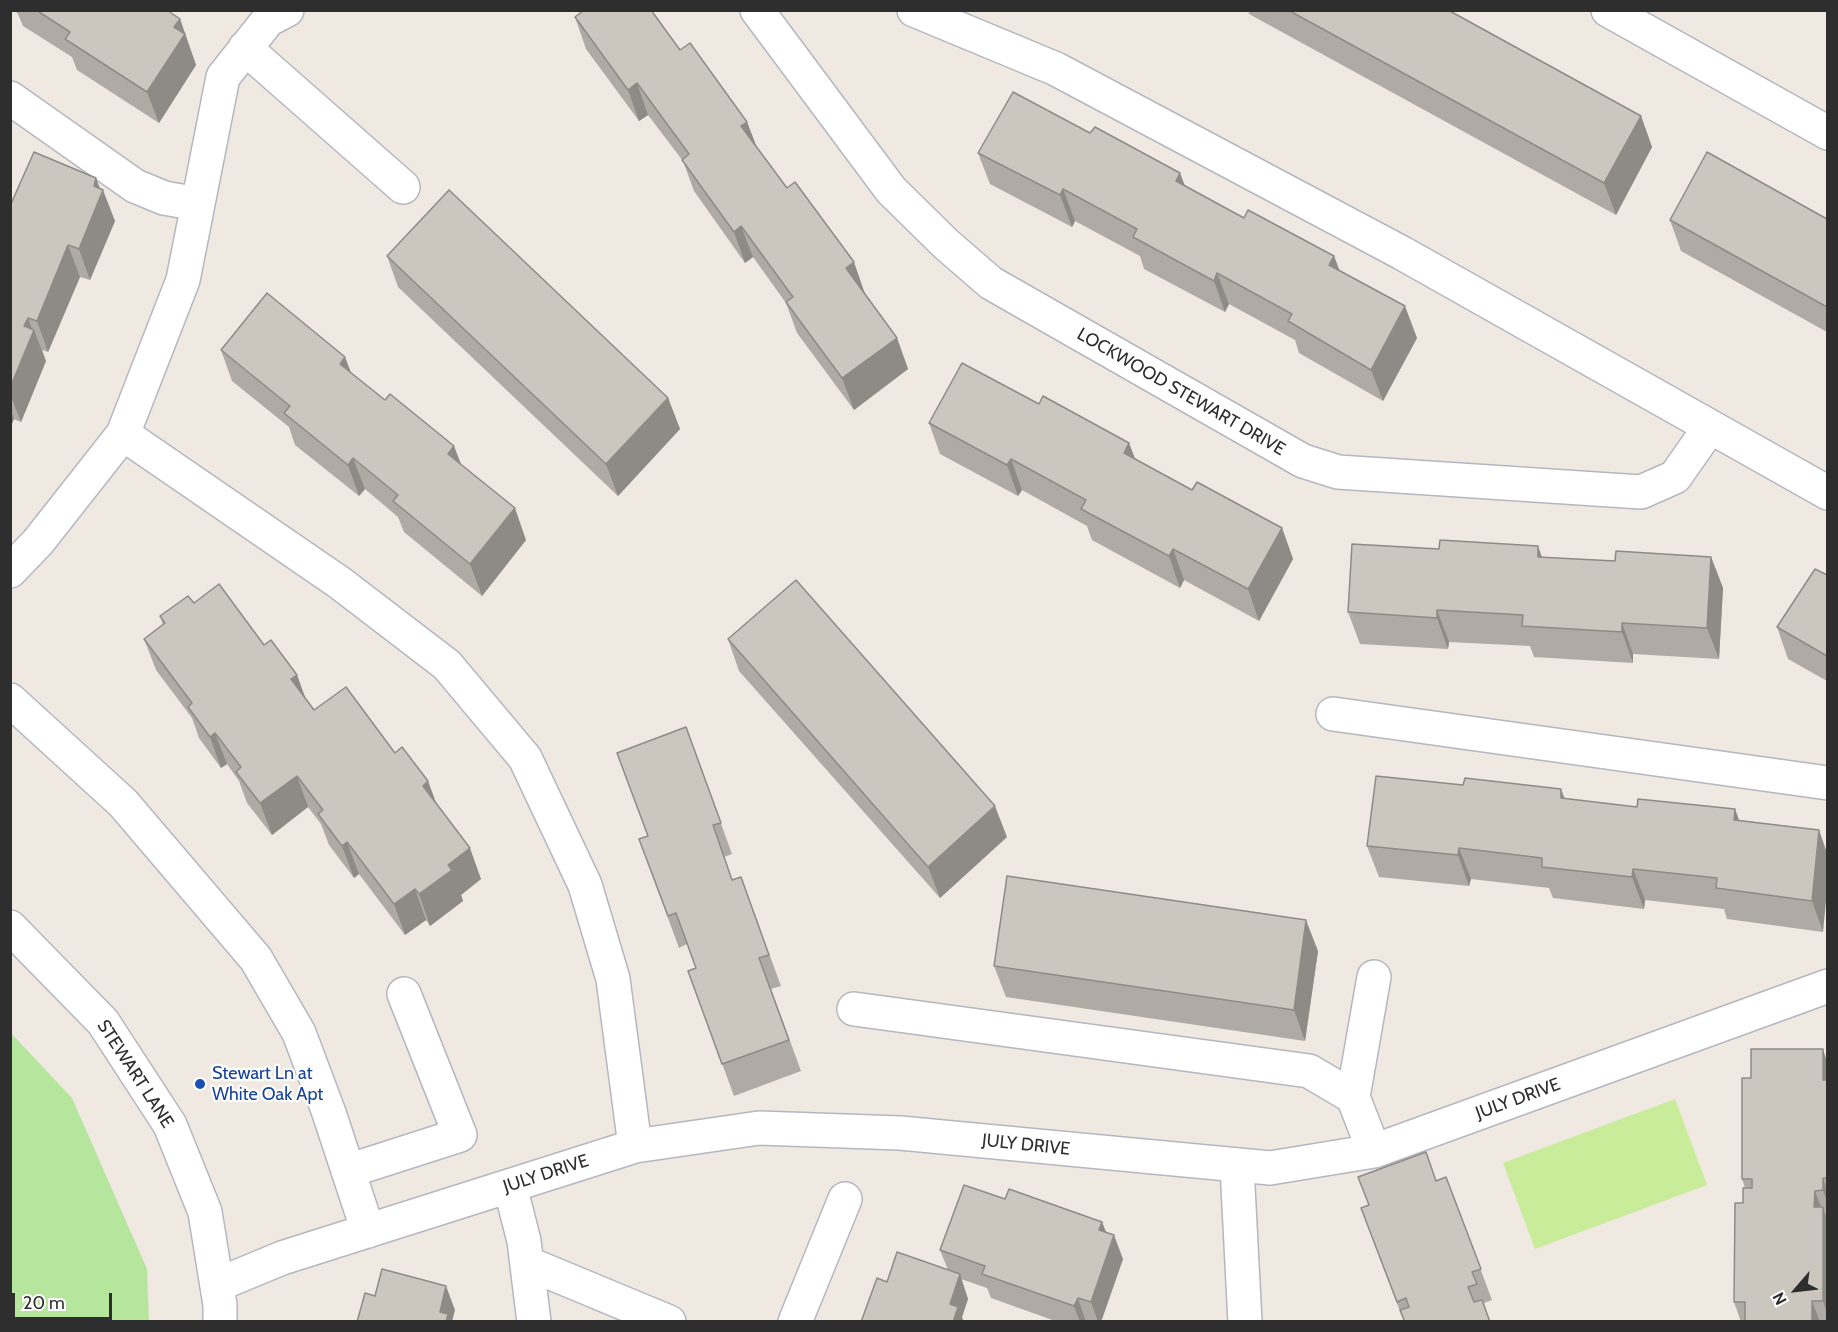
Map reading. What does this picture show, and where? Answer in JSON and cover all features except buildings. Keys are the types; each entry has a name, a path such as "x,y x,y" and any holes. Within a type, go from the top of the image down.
{"street":[{"path":"10,571 38,542 123,434 183,280 223,77 268,20 287,10"},
{"name":"LOCKWOOD STEWART DRIVE","path":"757,10 891,190 946,244 991,283 1303,461 1338,472 1641,492 1675,477 1710,427"},
{"path":"914,10 1056,69 1402,253 1827,493"},
{"path":"1608,10 1827,133"},
{"path":"245,48 403,187"},
{"path":"10,98 135,186 164,198 198,204"},
{"path":"123,434 340,583 447,665 525,758 585,885 614,979 635,1146"},
{"path":"10,700 123,803 256,959 299,1033 368,1231"},
{"path":"1333,714 1827,783"},
{"name":"STEWART LANE","path":"10,927 103,1022 170,1125 205,1212 217,1285 220,1322"},
{"path":"1374,977 1353,1098 1374,1150"},
{"name":"JULY DRIVE","path":"217,1285 282,1258 635,1146 759,1128 900,1133 1237,1167 1270,1168 1374,1150 1827,986"},
{"path":"348,1171 460,1135 404,994"},
{"path":"854,1009 1309,1071 1353,1098"},
{"path":"1237,1167 1245,1322"},
{"path":"510,1186 527,1263 534,1322"},
{"path":"795,1322 845,1199"},
{"path":"527,1263 669,1322"}],"green space":[{"path":"10,1032 72,1098 147,1269 149,1321 11,1321"},
{"path":"1675,1099 1707,1185 1535,1249 1503,1163"}],"place":[{"name":"Stewart Ln at White Oak Apt","path":"200,1084"}]}
